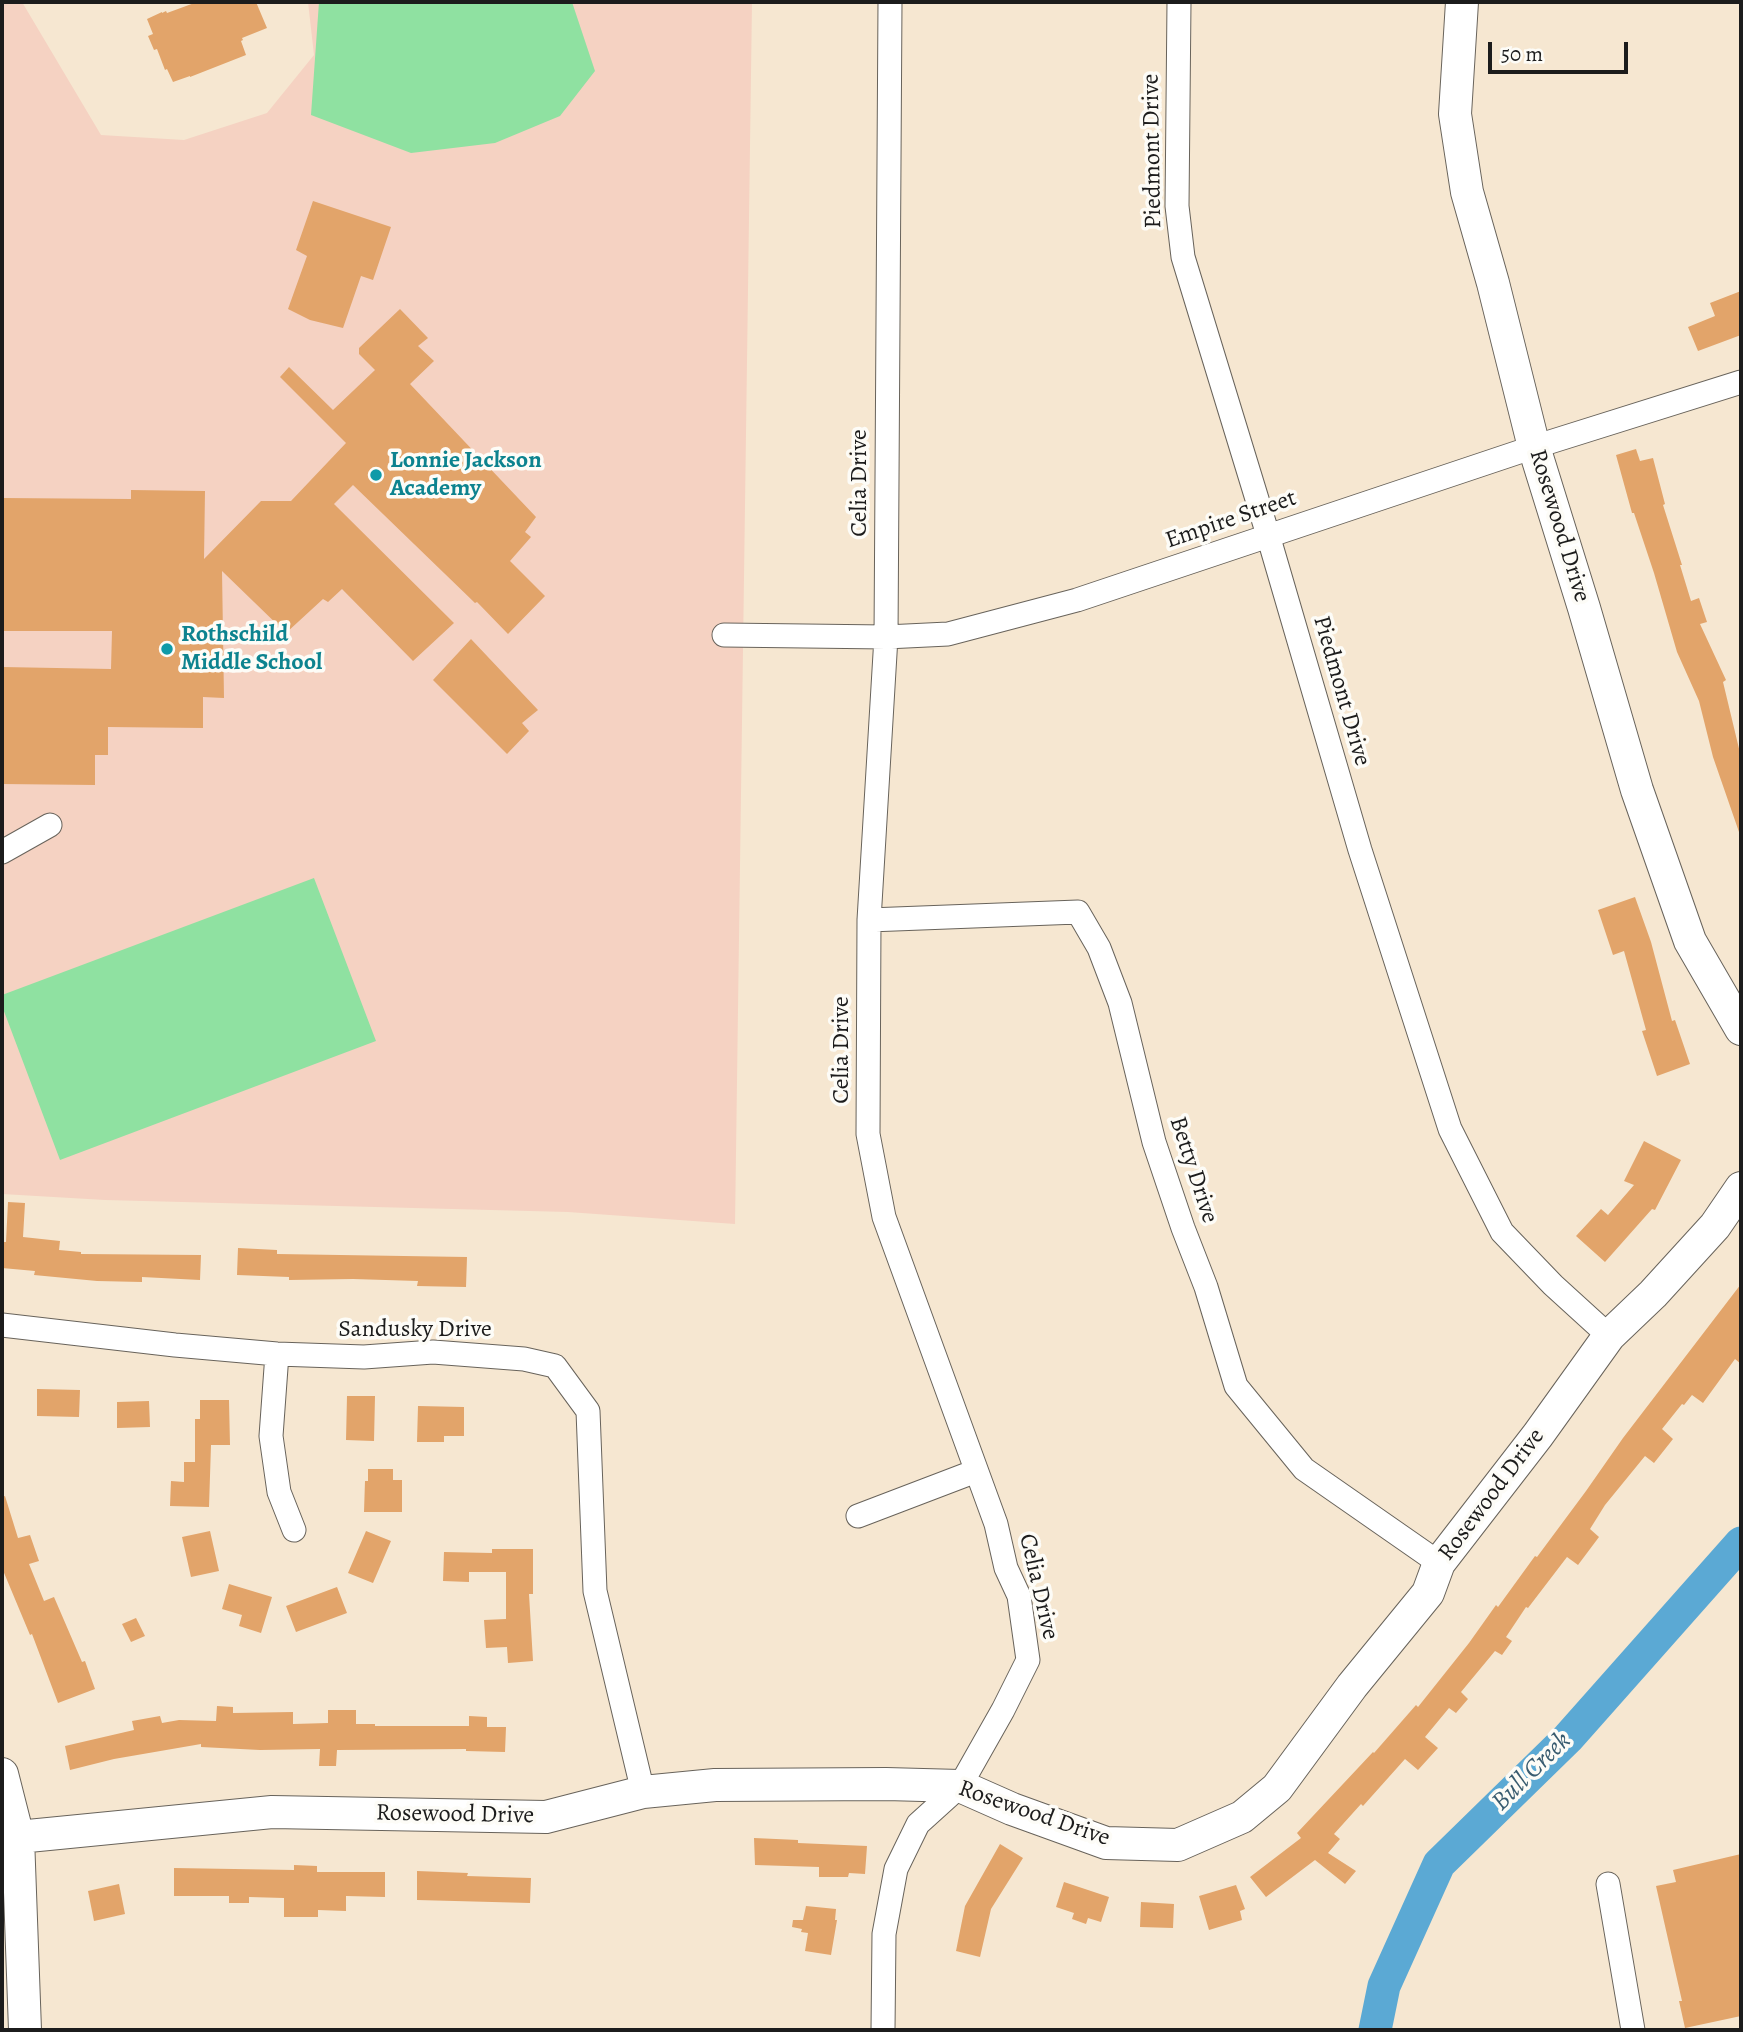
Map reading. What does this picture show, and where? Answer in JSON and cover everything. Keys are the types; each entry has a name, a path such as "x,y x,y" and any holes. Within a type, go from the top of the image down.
{"street":[{"name":"Celia Drive","path":"883,2030 884,1934 896,1869 918,1824 960,1786 1028,1660 1019,1596 1006,1568 996,1524 884,1217 868,1134 869,920 886,637 890,2"},
{"name":"Piedmont Drive","path":"1178,2 1177,206 1183,257 1360,850 1450,1129 1502,1232 1553,1285 1609,1336"},
{"name":"Rosewood Drive","path":"1462,2 1455,114 1467,192 1534,447 1637,790 1690,941 1741,1030"},
{"name":"Empire Street","path":"724,635 886,637 948,634 1064,603 1534,447 1741,382"},
{"path":"2,852 50,825"},
{"name":"Betty Drive","path":"869,920 1078,912 1099,948 1120,1003 1154,1142 1206,1287 1236,1387 1304,1469 1439,1563"},
{"name":"Rosewood Drive","path":"18,1838 272,1812 546,1817 643,1792 715,1785 960,1786 1012,1809 1106,1843 1178,1845 1242,1818 1277,1788 1352,1686 1428,1593 1439,1563 1538,1435 1609,1336 1653,1294 1715,1226 1741,1188"},
{"name":"Sandusky Drive","path":"2,1325 277,1354 364,1357 433,1352 524,1359 555,1366 588,1411 595,1591 643,1792"},
{"path":"277,1354 271,1436 279,1492 294,1530"},
{"path":"858,1516 976,1471"},
{"path":"2,1774 18,1838 25,2030"},
{"path":"1608,1884 1633,2030"}],"shaded area":[{"path":"22,2 101,135 184,140 267,113 314,55 308,2 752,2 735,1224 568,1212 105,1200 2,1194 2,4"}],"green space":[{"path":"319,2 572,2 595,71 560,116 495,143 411,153 311,115"},
{"path":"314,878 376,1041 60,1160 2,1006 2,995"}],"building":[{"path":"197,2 256,2 267,28 242,38 246,55 173,82 148,36 153,34 147,19"},
{"path":"313,201 391,227 373,280 361,276 343,328 310,320 288,309 307,256 296,250"},
{"path":"1741,291 1741,335 1698,351 1688,327 1715,316 1710,303"},
{"path":"400,309 428,338 418,346 434,361 410,384 536,517 525,532 531,537 510,561 545,596 508,634 353,485 334,504 454,623 413,661 342,589 328,602 323,599 286,633 222,571 224,698 203,697 203,728 108,727 108,755 95,755 95,785 2,784 2,667 111,669 112,631 2,631 2,498 131,499 131,490 205,491 204,559 261,501 291,501 346,443 280,377 289,367 333,410 375,370 359,354 359,348"},
{"path":"1636,449 1640,461 1653,458 1665,504 1663,505 1691,601 1699,598 1707,622 1700,624 1726,680 1723,682 1741,757 1741,832 1713,757 1699,701 1677,652 1616,455"},
{"path":"471,639 538,710 522,723 529,731 507,754 433,680"},
{"path":"1635,897 1651,942 1672,1021 1675,1020 1690,1064 1657,1076 1642,1031 1646,1030 1624,951 1613,955 1598,910"},
{"path":"1644,1141 1681,1160 1655,1210 1652,1209 1605,1262 1576,1236 1601,1209 1608,1215 1634,1185 1624,1181"},
{"path":"8,1202 25,1203 23,1237 60,1241 59,1250 81,1254 201,1255 200,1280 142,1277 142,1282 97,1281 34,1275 35,1271 2,1268 2,1242 6,1242"},
{"path":"238,1248 277,1250 277,1254 467,1257 466,1287 417,1286 418,1281 289,1280 289,1277 237,1275"},
{"path":"1741,1284 1741,1364 1735,1359 1703,1403 1692,1395 1662,1429 1673,1439 1654,1463 1645,1456 1605,1505 1590,1529 1599,1537 1578,1565 1567,1557 1528,1608 1526,1607 1506,1637 1512,1641 1502,1655 1495,1651 1461,1692 1468,1699 1456,1713 1449,1708 1425,1737 1438,1748 1418,1770 1405,1759 1334,1834 1340,1839 1328,1853 1356,1871 1345,1884 1315,1860 1266,1897 1250,1877 1301,1838 1297,1833 1416,1705 1418,1707 1496,1605 1498,1607 1535,1556 1537,1557 1623,1438"},
{"path":"37,1389 80,1390 79,1417 37,1416"},
{"path":"347,1396 375,1396 374,1441 346,1440"},
{"path":"200,1400 229,1400 230,1445 211,1445 209,1507 170,1506 171,1481 184,1482 184,1462 195,1462 195,1419 200,1419"},
{"path":"149,1401 150,1427 117,1428 117,1402"},
{"path":"418,1406 464,1407 464,1436 444,1436 444,1442 417,1442"},
{"path":"368,1469 393,1469 393,1480 402,1480 402,1512 364,1512"},
{"path":"5,1496 18,1538 30,1535 39,1561 29,1564 44,1601 54,1597 82,1662 85,1661 95,1689 58,1703 32,1634 30,1635 2,1568 2,1497"},
{"path":"210,1531 219,1571 191,1577 182,1537"},
{"path":"366,1531 391,1541 373,1583 348,1573"},
{"path":"492,1549 533,1549 533,1594 529,1594 533,1661 508,1663 507,1647 486,1648 484,1620 506,1619 506,1572 469,1572 469,1582 443,1581 444,1552 492,1553"},
{"path":"229,1584 272,1597 261,1633 239,1626 242,1615 222,1609"},
{"path":"337,1587 347,1613 296,1632 286,1606"},
{"path":"136,1618 145,1636 131,1642 122,1624"},
{"path":"217,1706 233,1707 233,1713 293,1712 293,1724 328,1723 328,1710 356,1710 356,1724 375,1726 469,1726 469,1716 487,1717 487,1727 506,1727 505,1752 466,1749 337,1750 336,1766 319,1766 320,1749 260,1750 201,1747 201,1744 114,1759 70,1770 65,1746 134,1730 132,1721 160,1716 162,1723 179,1720 216,1721"},
{"path":"754,1838 867,1846 865,1874 819,1877 819,1867 755,1865"},
{"path":"1000,1844 1023,1858 991,1909 980,1957 956,1951 965,1906"},
{"path":"1741,1854 1741,2016 1685,2028 1679,2001 1682,2001 1656,1886 1676,1882 1673,1870"},
{"path":"294,1865 317,1866 317,1872 385,1872 385,1897 346,1896 346,1911 318,1910 318,1917 284,1917 284,1898 249,1897 249,1903 229,1903 229,1896 174,1896 174,1868 294,1870"},
{"path":"417,1871 531,1878 530,1903 417,1900"},
{"path":"1064,1882 1109,1897 1101,1922 1088,1918 1086,1924 1072,1919 1074,1913 1056,1907"},
{"path":"119,1884 125,1914 94,1921 88,1891"},
{"path":"1236,1885 1245,1909 1240,1911 1242,1920 1209,1930 1199,1896"},
{"path":"1141,1902 1174,1904 1173,1928 1140,1927"},
{"path":"806,1906 836,1909 837,1920 831,1955 805,1951 808,1933 792,1927 793,1920 803,1920"}],"waterway":[{"name":"Bull Creek","path":"1375,2030 1384,1986 1439,1864 1568,1738 1741,1543"}],"place":[{"name":"Lonnie Jackson Academy","path":"376,475"},
{"name":"Rothschild Middle School","path":"167,649"}]}
